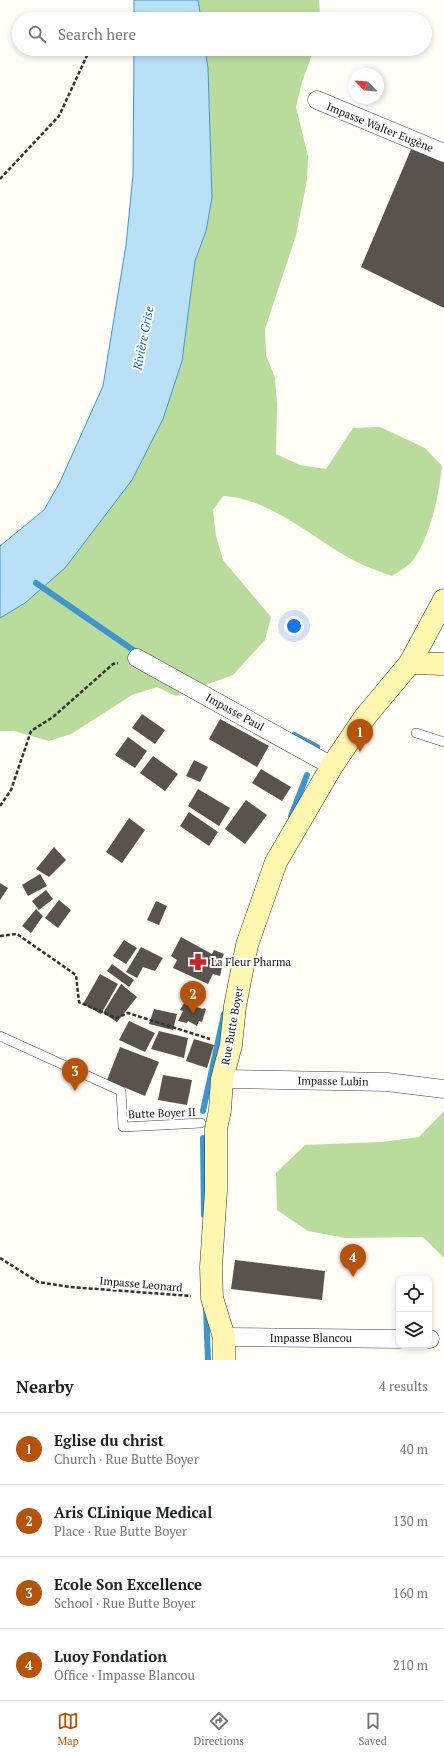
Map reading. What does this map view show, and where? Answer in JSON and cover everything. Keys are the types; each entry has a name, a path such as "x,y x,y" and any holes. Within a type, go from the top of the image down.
{"street":[{"name":"Impasse Walter Eugène","path":"317,100 444,153"},
{"name":"Rue Butte Boyer","path":"224,1360 224,1337 212,1298 211,1267 216,1191 216,1129 220,1110 222,1079 231,1045 235,1006 247,945 276,862 332,766 365,717 410,663 444,600"},
{"name":"Impasse Paul","path":"137,658 332,766"},
{"path":"410,663 444,664"},
{"name":"Impasse Lubin","path":"222,1079 387,1082 444,1089"},
{"name":"Impasse Blancou","path":"224,1337 396,1339"}],"lane":[{"path":"416,732 444,742"},
{"name":"Butte Boyer II","path":"0,1036 121,1091 124,1127 201,1123"}],"path":[{"path":"0,179 59,116 87,56"},
{"path":"0,806 11,790 31,730 53,717 113,664 137,658"},
{"path":"0,936 17,934 76,975 79,1002 116,1018 128,1014 231,1045"},
{"name":"Impasse Leonard","path":"0,1258 38,1282 212,1298"}],"green space":[{"path":"198,0 319,0 320,12 200,12"},
{"path":"206,56 311,56 302,82 296,107 308,156 307,180 296,235 265,329 266,355 275,378 277,404 276,454 300,465 326,469 353,428 380,427 425,448 442,466 439,489 430,526 420,549 412,562 392,576 367,567 350,558 271,510 239,498 223,496 213,510 216,536 223,560 271,617 265,640 233,675 176,696 157,687 132,695 71,734 49,741 14,731 0,731 0,618 25,603 182,361 195,261 206,231 212,198 208,68"},
{"path":"444,1111 444,1258 423,1237 345,1238 308,1231 277,1210 276,1173 305,1145 382,1142 419,1137"}],"water":[{"path":"134,0 198,0 200,12 134,12"},
{"name":"Rivière Grise","path":"134,56 206,56 208,68 212,198 206,231 195,261 182,361 163,419 132,480 65,568 25,603 0,618 0,546 44,510 60,482 103,386 126,245 133,175"}],"building":[{"path":"412,147 444,160 444,308 361,267"},
{"path":"142,714 165,730 155,744 132,728"},
{"path":"220,719 269,746 257,767 209,739"},
{"path":"128,737 147,751 135,768 115,755"},
{"path":"153,756 178,774 165,791 140,773"},
{"path":"194,760 208,767 200,782 186,776"},
{"path":"261,769 291,787 282,801 252,783"},
{"path":"198,789 230,808 219,826 188,806"},
{"path":"246,800 267,815 245,844 225,829"},
{"path":"189,812 218,832 209,846 180,826"},
{"path":"129,818 145,830 122,863 106,852"},
{"path":"54,847 66,860 49,877 36,869"},
{"path":"40,874 47,886 28,896 22,885"},
{"path":"0,883 8,888 0,900"},
{"path":"46,890 53,899 39,910 32,901"},
{"path":"59,900 71,910 58,928 45,918"},
{"path":"156,901 167,906 159,925 147,920"},
{"path":"36,909 43,916 31,933 22,926"},
{"name":"La Fleur Pharma","path":"181,937 212,954 214,950 224,954 219,965 222,967 220,976 213,974 208,984 173,968 177,960 171,956"},
{"path":"124,940 137,948 126,964 113,956"},
{"path":"141,947 163,958 155,971 143,967 137,978 126,972"},
{"path":"112,964 134,980 129,987 107,971"},
{"path":"100,974 118,984 101,1014 83,1004"},
{"path":"121,984 137,997 117,1022 103,1013"},
{"path":"184,1003 206,1009 202,1022 199,1021 197,1026 188,1021 187,1023 178,1021 183,1011 180,1010"},
{"path":"154,1009 177,1014 173,1030 149,1024"},
{"path":"129,1021 155,1033 145,1052 119,1040"},
{"path":"159,1031 188,1038 184,1058 151,1049"},
{"path":"194,1039 214,1045 207,1068 186,1061"},
{"path":"120,1047 159,1062 145,1096 107,1080"},
{"path":"163,1075 192,1080 187,1105 158,1100"},
{"path":"235,1260 325,1271 322,1300 231,1289"}],"waterway":[{"path":"36,583 139,654"},
{"path":"294,735 317,747"},
{"path":"291,816 307,775"},
{"path":"203,1111 224,1014"},
{"path":"203,1138 204,1215"},
{"path":"206,1308 208,1360"}],"place":[{"name":"Eglise du christ","path":"360,752"},
{"name":"La Fleur Pharma","path":"198,962"},
{"name":"Aris CLinique Medical","path":"193,1014"},
{"name":"Ecole Son Excellence","path":"75,1091"},
{"name":"Luoy Fondation","path":"353,1277"}]}
